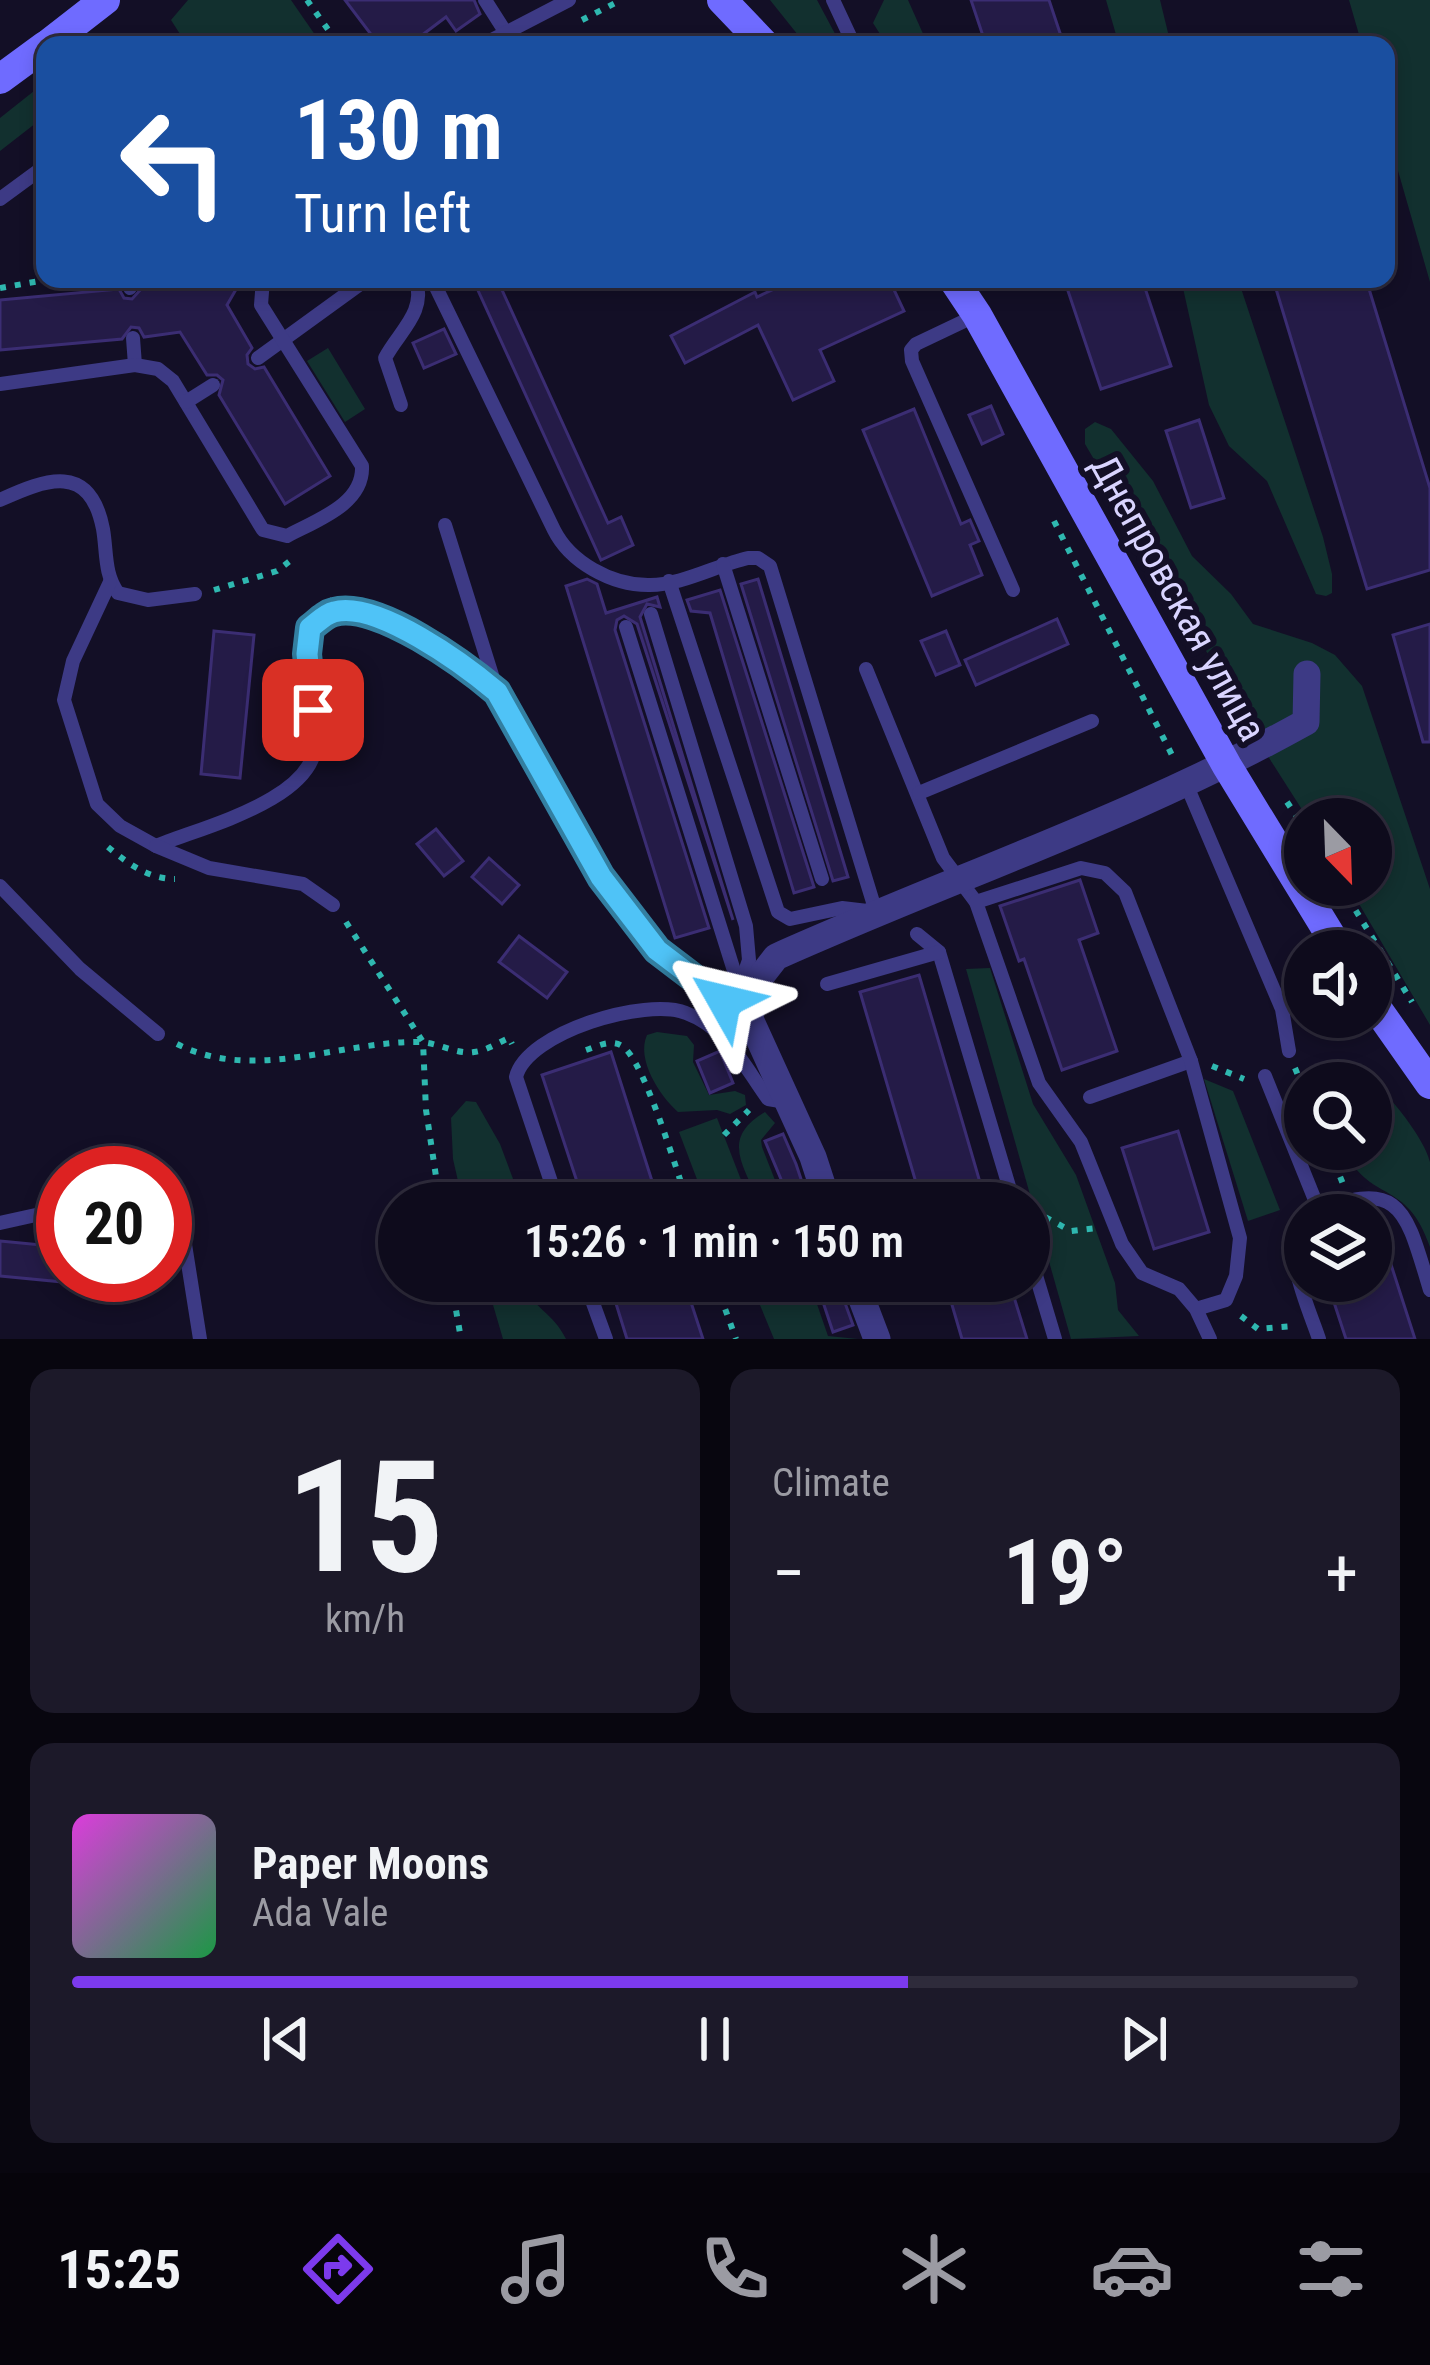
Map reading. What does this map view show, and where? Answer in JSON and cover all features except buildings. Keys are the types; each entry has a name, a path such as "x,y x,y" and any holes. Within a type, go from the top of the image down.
{"main road":[{"path":"65,36 105,0"},
{"path":"722,0 756,36"},
{"path":"0,79 36,56"},
{"name":"Днепровская улица","path":"959,288 1227,766 1327,930"},
{"path":"1392,1030 1430,1084"}],"street":[{"path":"821,1182 813,1156 777,1100 750,1019 755,984 776,957 876,912 968,890 1227,766 1306,722 1307,674"},
{"path":"863,1302 877,1339"}],"lane":[{"path":"484,0 506,33"},
{"path":"500,36 569,0"},
{"path":"832,0 850,36"},
{"path":"0,199 36,173"},
{"path":"0,384 134,364 158,369 173,381 263,530 287,536 358,491 362,466 261,304 262,288"},
{"path":"258,358 355,288"},
{"path":"400,405 385,358 410,325 421,296 419,288"},
{"path":"436,288 562,546 583,565 648,585 758,558 770,566 876,912 842,908 790,919 778,912 669,581"},
{"path":"977,315 916,344 912,361 1013,590"},
{"path":"133,338 134,364"},
{"path":"186,402 213,385"},
{"path":"0,500 40,482 63,480 84,486 103,528 110,582 73,662 64,700 98,804 120,826 209,868 303,884 333,905"},
{"path":"445,525 497,692 601,877 657,950 750,1019"},
{"path":"723,564 822,879"},
{"path":"110,582 127,598 195,594"},
{"path":"156,845 273,799 306,772 316,743 307,654 310,628 329,613 348,610 370,615 412,634 497,692"},
{"path":"651,614 746,926 749,960 739,989"},
{"path":"626,627 750,1019"},
{"path":"866,669 943,857 968,890 1039,1083 1081,1142 1114,1226 1142,1273 1178,1289 1196,1310 1210,1339"},
{"path":"919,793 1091,721"},
{"path":"1187,786 1282,1009 1288,1051"},
{"path":"968,890 1081,868 1106,873 1125,892 1191,1061 1240,1245 1236,1276 1226,1300 1196,1310"},
{"path":"0,886 80,969 158,1034"},
{"path":"917,934 939,952 1008,1182"},
{"path":"827,984 939,952"},
{"path":"550,1182 518,1091 520,1063 556,1036 626,1013 671,1009 687,1013 725,1037 777,1100"},
{"path":"1090,1096 1191,1061"},
{"path":"1265,1076 1304,1194"},
{"path":"1392,1204 1412,1229 1430,1290"},
{"path":"0,1223 36,1215"},
{"path":"192,1288 200,1339"},
{"path":"593,1302 606,1339"},
{"path":"1044,1302 1055,1339"},
{"path":"1308,1302 1317,1332"}],"path":[{"path":"308,0 333,36"},
{"path":"0,288 36,282"},
{"path":"195,594 277,571 296,556 310,530 330,513"},
{"path":"1050,514 1187,786"},
{"path":"333,905 423,1042 426,1110 437,1182"},
{"path":"1353,906 1419,1013"},
{"path":"158,1034 196,1053 240,1060 292,1059 423,1042 473,1053 509,1038 520,1063"},
{"path":"572,1055 608,1042 631,1054 680,1182"},
{"path":"724,1135 753,1106 777,1100"},
{"path":"1050,1220 1071,1231 1114,1226"},
{"path":"455,1302 461,1339"},
{"path":"723,1302 736,1339"},
{"path":"1258,1329 1317,1332"}],"green space":[{"path":"188,0 291,0 316,36 181,36 171,20"},
{"path":"770,0 817,0 836,36 799,36"},
{"path":"884,0 908,0 924,36 881,36 873,23"},
{"path":"1106,0 1160,0 1169,36 1116,36"},
{"path":"1349,0 1430,0 1430,282 1395,160 1395,36 1359,36"},
{"path":"34,91 36,123 0,151 0,118"},
{"path":"1183,288 1241,288 1323,537 1332,593 1316,594 1267,481 1229,446 1209,405"},
{"path":"328,348 365,409 345,422 307,361"},
{"path":"1095,422 1111,429 1153,481 1192,556 1231,594 1253,624 1335,655 1362,686 1430,889 1430,1025 1392,960 1392,930 1374,930 1360,906 1392,906 1392,798 1295,798 1085,444 1085,429"},
{"path":"990,968 1033,1104 1076,1175 1115,1283 1118,1310 1139,1336 1071,1339 1050,1265 1050,1182 1026,1182 966,969"},
{"path":"647,1035 687,1036 709,1095 735,1091 745,1095 746,1105 730,1114 678,1112 647,1065"},
{"path":"1204,1079 1233,1091 1280,1210 1248,1221"},
{"path":"466,1101 476,1102 514,1182 458,1182 451,1118"},
{"path":"1392,1103 1430,1162 1430,1247 1410,1210 1358,1170 1392,1170"},
{"path":"765,1112 775,1123 761,1140 776,1182 750,1182 742,1165 739,1143 751,1122"},
{"path":"717,1118 742,1182 698,1182 679,1132"},
{"path":"492,1302 535,1302 566,1339 503,1339"},
{"path":"759,1302 816,1302 828,1336 858,1339 774,1339"}],"route":[{"path":"313,710 307,654 310,628 329,613 348,610 370,615 412,634 484,681 497,692 601,877 657,950 724,1001"}]}
